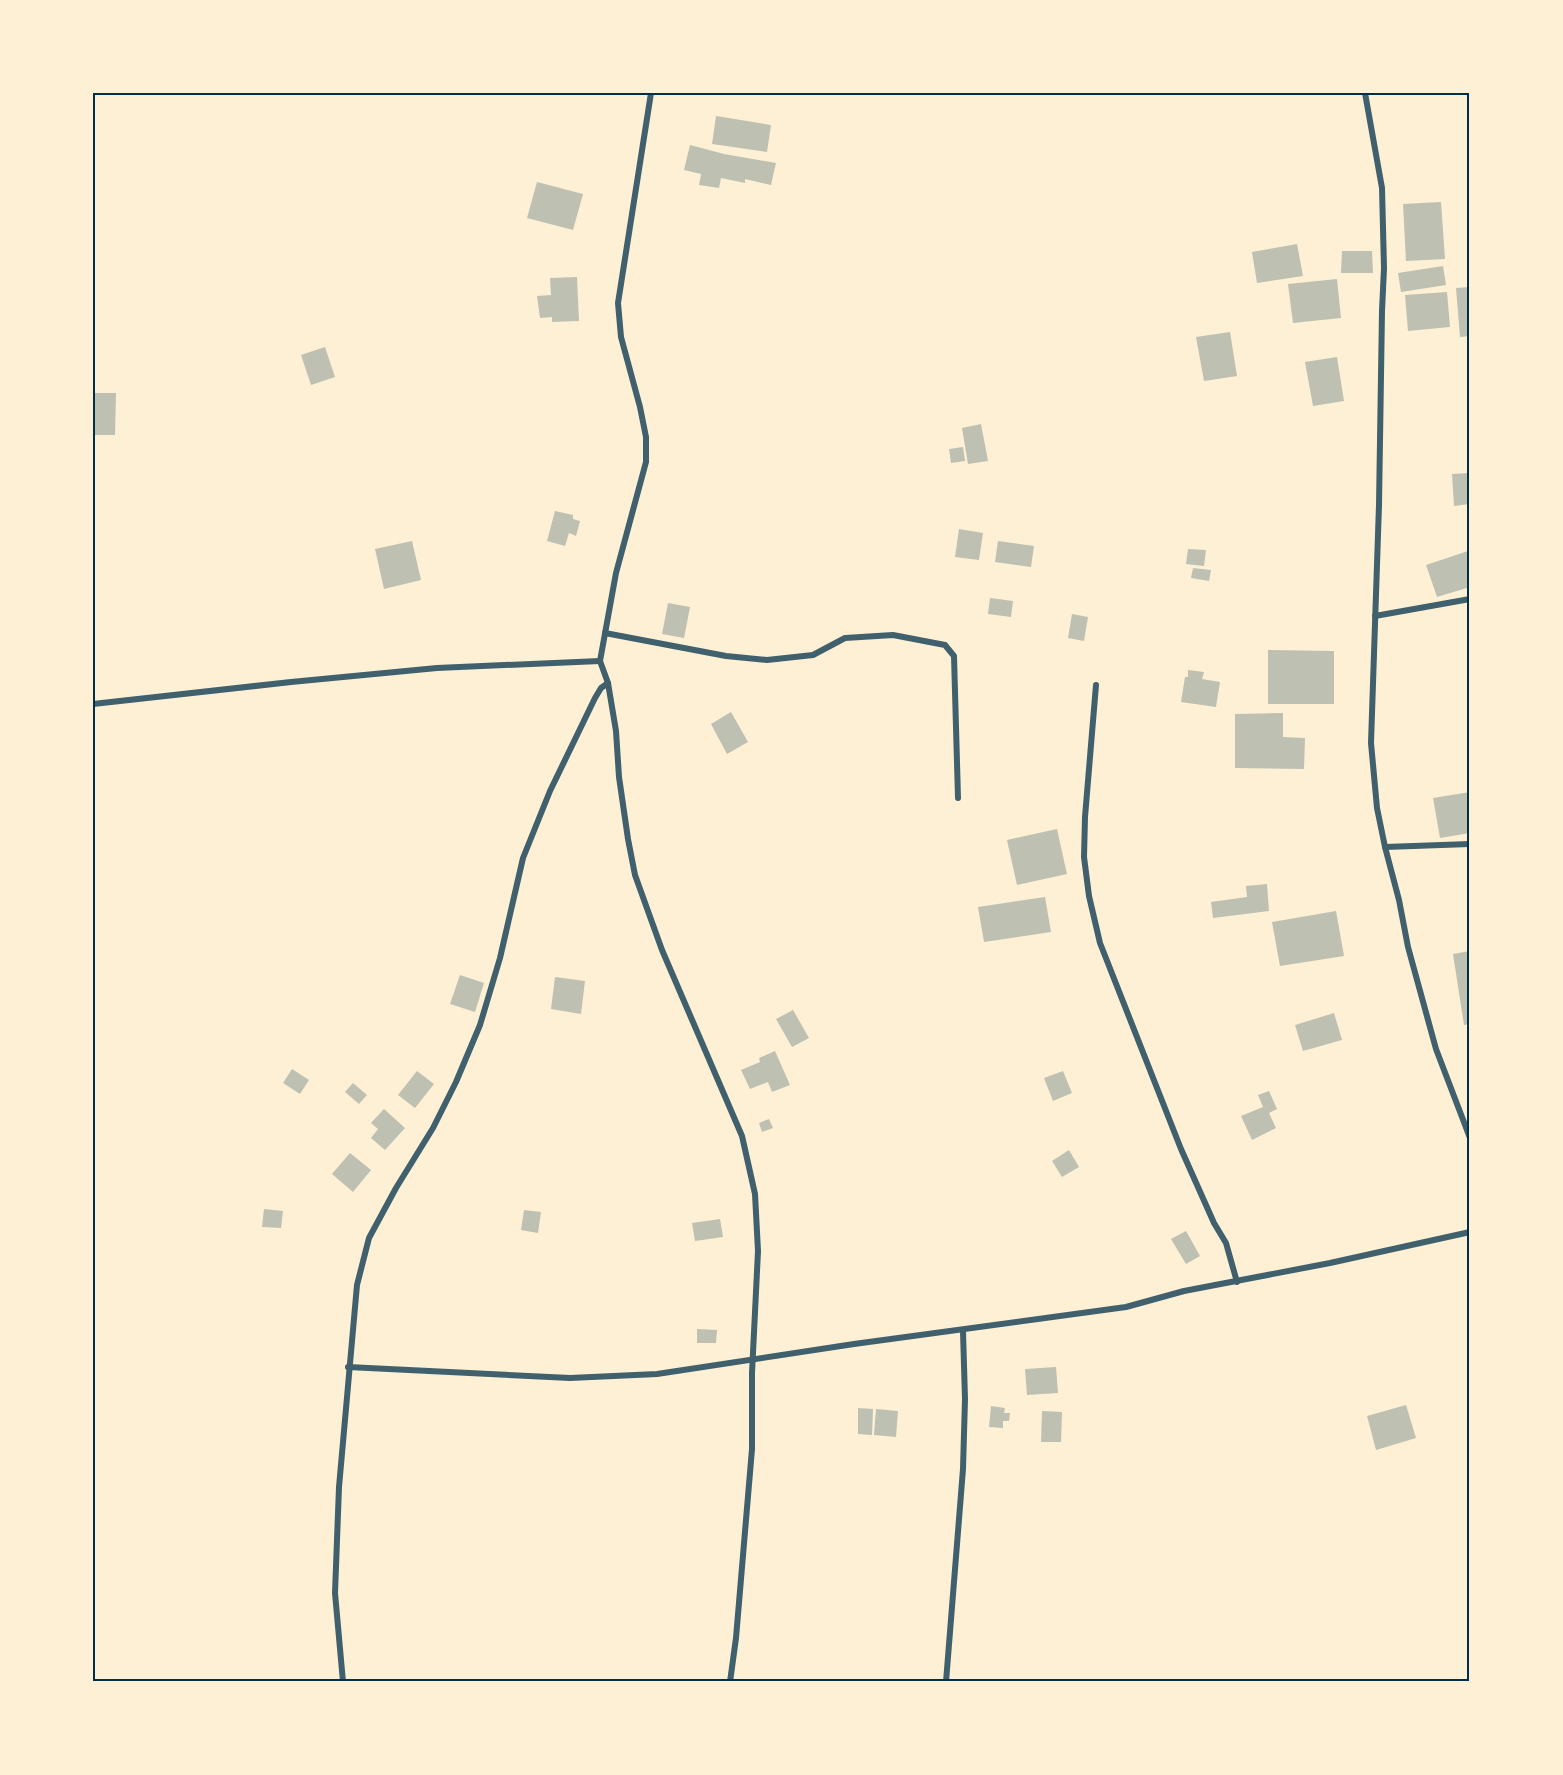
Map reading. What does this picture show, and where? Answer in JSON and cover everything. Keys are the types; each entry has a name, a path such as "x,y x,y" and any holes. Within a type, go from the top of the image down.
{"street":[{"path":"651,93 618,303 621,337 646,436 646,462 616,573 600,661 608,683 616,731 628,839 635,875 662,950 742,1136 755,1194 758,1251 752,1359 752,1449 736,1638 730,1682"},
{"path":"1365,93 1382,188 1384,268 1371,742 1377,808 1408,946 1436,1049 1470,1138"},
{"path":"1374,615 1470,599"},
{"path":"605,633 726,656 767,660 813,655 845,638 893,635 945,645 954,656 958,798"},
{"path":"93,704 437,668 600,661"},
{"path":"343,1682 335,1593 339,1487 357,1285 369,1238 396,1188 433,1128 460,1073 487,1003 523,858 550,791 595,698 601,688 608,683"},
{"path":"1096,685 1084,857 1089,896 1100,943 1181,1149 1214,1224 1226,1243 1237,1282"},
{"path":"1385,847 1470,844"},
{"path":"348,1367 570,1378 657,1374 1126,1307 1184,1291 1237,1282 1470,1232"},
{"path":"946,1682 963,1469 965,1398 963,1330"}],"building":[{"path":"716,116 771,125 767,152 712,144"},
{"path":"690,145 724,154 776,163 771,185 745,179 745,183 721,178 719,188 699,185 701,174 684,170"},
{"path":"537,182 583,194 573,230 527,218"},
{"path":"1441,202 1445,259 1406,261 1403,204"},
{"path":"1297,244 1303,276 1257,283 1252,252"},
{"path":"1342,251 1372,251 1373,273 1341,273"},
{"path":"1443,266 1446,285 1401,292 1398,273"},
{"path":"577,277 579,321 552,322 552,317 540,318 537,296 551,295 550,278"},
{"path":"1337,279 1341,318 1293,323 1288,284"},
{"path":"1470,287 1470,336 1460,337 1456,288"},
{"path":"1447,292 1450,327 1408,331 1405,295"},
{"path":"1230,332 1237,376 1204,381 1196,337"},
{"path":"325,347 335,377 311,385 301,355"},
{"path":"1337,357 1344,401 1313,406 1305,362"},
{"path":"93,393 116,393 115,435 93,435"},
{"path":"981,424 988,461 968,464 962,428"},
{"path":"963,447 965,461 951,463 949,449"},
{"path":"1470,473 1470,504 1454,506 1452,474"},
{"path":"555,511 573,515 573,519 580,521 576,536 569,533 565,546 547,541"},
{"path":"959,529 983,533 979,560 955,557"},
{"path":"412,541 421,580 384,589 375,549"},
{"path":"998,541 1034,546 1031,567 995,562"},
{"path":"1188,549 1206,550 1204,566 1186,564"},
{"path":"1468,551 1470,587 1437,597 1426,565"},
{"path":"1193,568 1211,570 1209,581 1191,578"},
{"path":"990,598 1013,601 1011,617 988,614"},
{"path":"668,603 690,607 684,638 662,634"},
{"path":"1072,614 1088,617 1084,641 1068,638"},
{"path":"1268,650 1334,651 1334,704 1268,704"},
{"path":"1188,670 1204,672 1202,679 1220,682 1216,707 1181,702"},
{"path":"731,712 748,742 727,754 711,724"},
{"path":"1283,713 1283,737 1305,738 1304,769 1235,768 1235,714"},
{"path":"1470,792 1470,833 1440,838 1433,798"},
{"path":"1057,829 1067,874 1017,885 1007,840"},
{"path":"1267,884 1269,911 1213,918 1211,902 1247,897 1246,886"},
{"path":"1045,897 1051,932 984,942 978,907"},
{"path":"1336,911 1344,956 1280,966 1272,922"},
{"path":"1470,951 1470,1024 1464,1025 1453,954"},
{"path":"460,975 484,983 475,1012 450,1004"},
{"path":"555,977 585,981 581,1014 551,1009"},
{"path":"793,1010 809,1038 792,1047 776,1019"},
{"path":"1334,1013 1342,1040 1303,1051 1295,1025"},
{"path":"775,1051 790,1085 772,1092 768,1082 750,1089 741,1070 760,1062 759,1058"},
{"path":"292,1069 309,1080 300,1094 283,1083"},
{"path":"417,1071 434,1084 415,1108 398,1095"},
{"path":"1063,1071 1072,1093 1053,1101 1044,1078"},
{"path":"353,1083 367,1095 359,1104 345,1092"},
{"path":"1269,1091 1277,1109 1269,1113 1276,1128 1252,1140 1241,1116 1263,1107 1258,1095"},
{"path":"384,1109 405,1128 385,1150 371,1138 378,1129 371,1123"},
{"path":"769,1119 773,1128 762,1132 759,1123"},
{"path":"1069,1150 1079,1167 1062,1177 1052,1161"},
{"path":"350,1153 371,1170 353,1192 332,1174"},
{"path":"264,1209 283,1211 281,1228 262,1227"},
{"path":"524,1210 541,1212 538,1233 521,1230"},
{"path":"720,1219 723,1237 695,1241 692,1223"},
{"path":"1186,1231 1200,1256 1186,1264 1171,1239"},
{"path":"697,1329 717,1330 716,1343 697,1343"},
{"path":"1056,1367 1058,1393 1027,1395 1025,1369"},
{"path":"1406,1405 1416,1438 1376,1450 1367,1416"},
{"path":"991,1406 1005,1408 1004,1413 1010,1413 1009,1421 1003,1421 1003,1428 989,1427"},
{"path":"858,1408 873,1409 872,1435 858,1434"},
{"path":"876,1409 898,1411 896,1437 874,1435"},
{"path":"1042,1411 1062,1412 1061,1442 1041,1442"}]}
